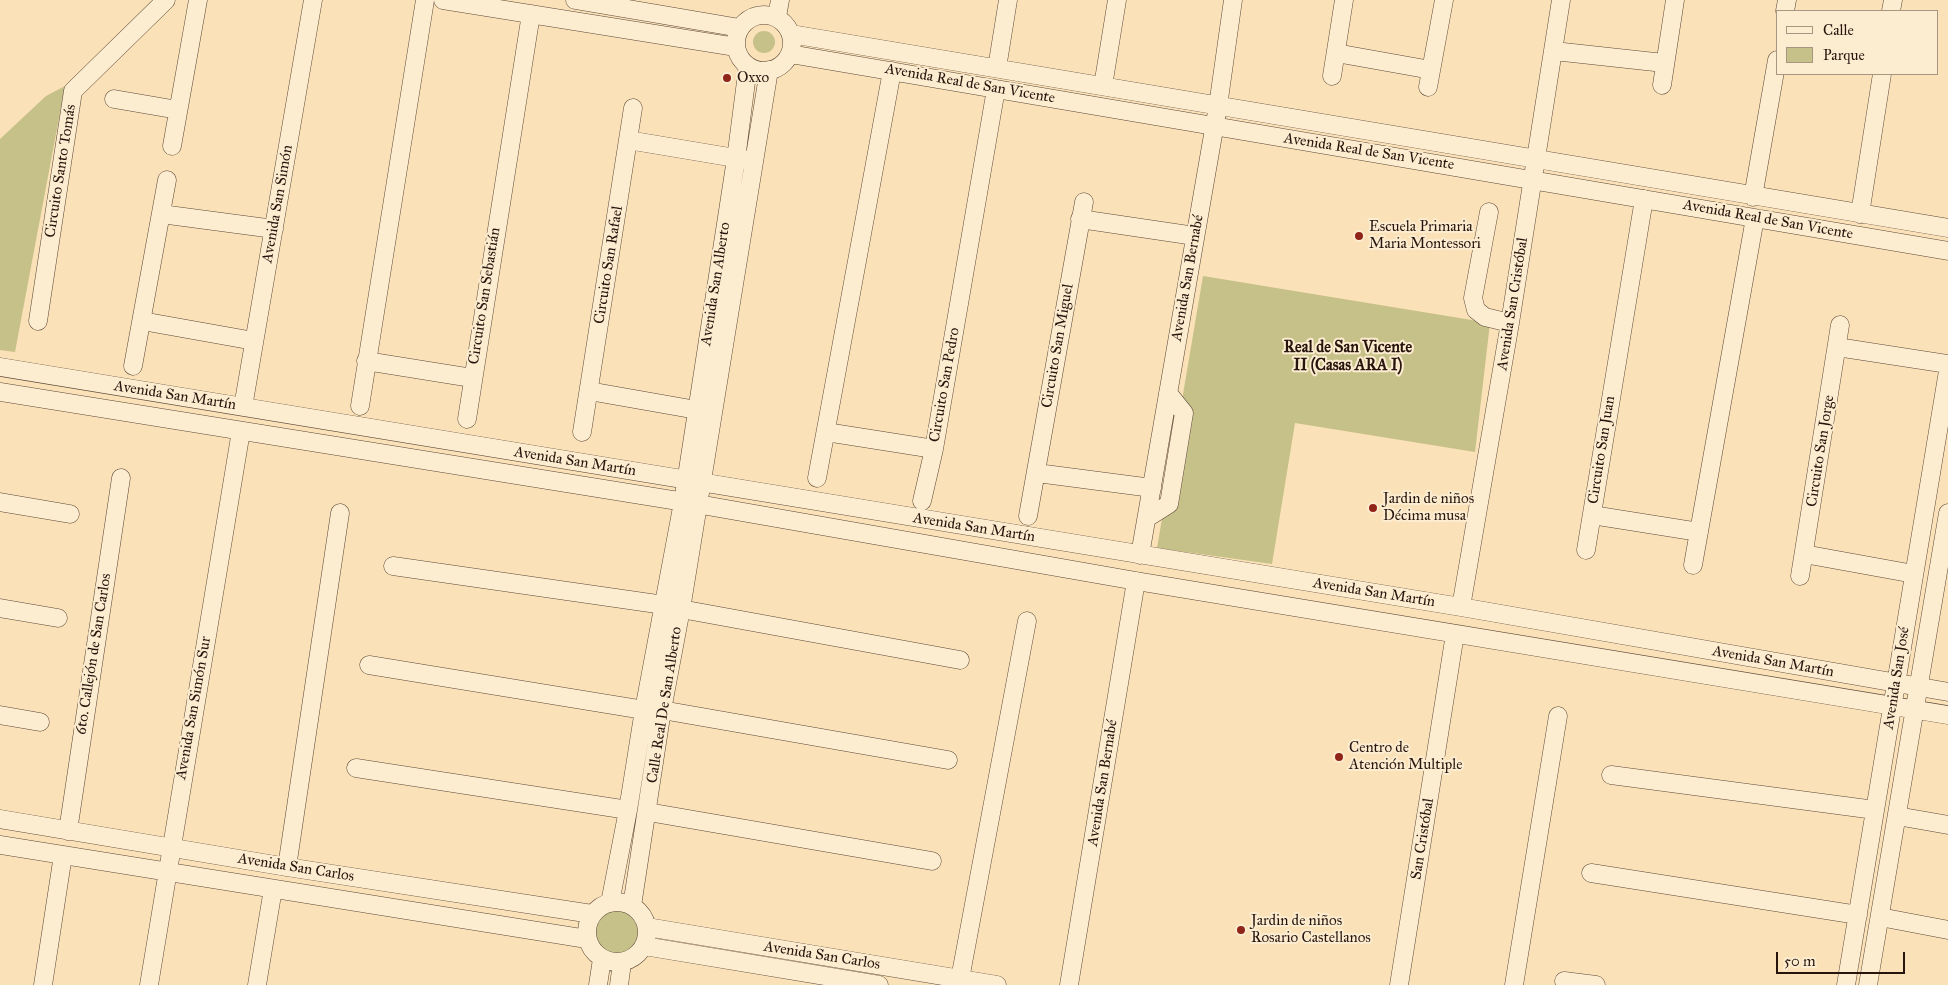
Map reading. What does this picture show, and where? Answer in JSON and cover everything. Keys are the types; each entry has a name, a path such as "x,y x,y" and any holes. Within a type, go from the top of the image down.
{"street":[{"name":"Circuito Santo Tomás","path":"38,321 74,91 166,0"},
{"path":"172,146 198,0"},
{"name":"Avenida San Simón","path":"243,407 313,0"},
{"path":"360,406 425,0"},
{"path":"443,0 736,47"},
{"path":"575,0 740,28"},
{"path":"767,11 788,27 791,34 792,47 790,54 782,65 769,70 755,69 743,61 736,47 740,28 753,17 767,11 780,0"},
{"path":"997,68 1008,0"},
{"path":"1103,86 1116,0"},
{"name":"Avenida San Bernabé","path":"1140,555 1218,106 1233,0"},
{"path":"1332,76 1344,0"},
{"path":"1336,53 1429,78 1444,0"},
{"name":"Avenida San Cristóbal","path":"1461,607 1510,322 1561,0"},
{"path":"1662,85 1675,0"},
{"name":"Circuito San Sebastián","path":"366,360 472,378 530,14"},
{"name":"Avenida Real de San Vicente","path":"791,34 1753,197 1948,228"},
{"path":"1554,51 1664,63"},
{"name":"Avenida Real de San Vicente","path":"790,54 1948,250"},
{"name":"Avenida San Alberto","path":"690,503 705,412 748,66"},
{"path":"1753,197 1776,66"},
{"name":"Avenida San Alberto","path":"705,412 755,162 769,70"},
{"path":"818,478 892,71"},
{"path":"1860,214 1882,75"},
{"name":"Circuito San Pedro","path":"826,432 934,449 996,89"},
{"path":"114,99 178,110"},
{"name":"Circuito San Rafael","path":"582,432 633,108"},
{"path":"628,140 755,162"},
{"path":"133,366 167,180"},
{"name":"Circuito San Juan","path":"1644,199 1592,515 1699,532"},
{"name":"Circuito San Miguel","path":"1028,516 1082,210 1195,236"},
{"path":"1489,212 1473,298 1474,304 1476,310 1485,317 1510,322"},
{"path":"161,214 274,229"},
{"path":"1693,565 1755,218"},
{"path":"142,321 254,341"},
{"name":"Circuito San Jorge","path":"1800,576 1840,325"},
{"path":"1837,347 1948,364"},
{"name":"Avenida San Martín","path":"0,367 1461,607 1948,692"},
{"name":"Avenida San José","path":"1846,985 1948,371"},
{"path":"467,419 472,378"},
{"path":"589,391 705,412"},
{"name":"Avenida San Martín","path":"0,392 690,503 1136,581 1948,715"},
{"path":"1146,518 1169,504 1184,413 1168,393"},
{"name":"Avenida San Simón Sur","path":"149,985 241,431"},
{"path":"922,501 934,449"},
{"path":"1037,473 1152,488"},
{"name":"6to. Callejón de San Carlos","path":"68,831 121,478"},
{"path":"0,502 70,514"},
{"name":"Calle Real De San Alberto","path":"632,906 648,812 662,710 672,607 690,503"},
{"path":"287,867 340,513"},
{"name":"Avenida San José","path":"1868,985 1948,513"},
{"path":"1586,550 1592,515"},
{"path":"1804,554 1914,574"},
{"path":"393,566 672,607 960,660"},
{"name":"Avenida San Bernabé","path":"1070,985 1136,581"},
{"name":"Calle Real De San Alberto","path":"610,903 628,810 644,710 672,607"},
{"path":"0,608 58,618"},
{"path":"960,979 1027,621"},
{"name":"San Cristóbal","path":"1399,985 1456,634"},
{"path":"369,665 644,710"},
{"path":"662,710 948,760"},
{"path":"0,715 40,722"},
{"path":"1514,985 1558,716"},
{"path":"356,768 628,810"},
{"path":"1611,774 1875,810"},
{"path":"648,812 932,861"},
{"path":"1897,816 1948,826"},
{"name":"Avenida San Carlos","path":"0,819 287,867 592,914"},
{"name":"Avenida San Carlos","path":"0,844 587,939"},
{"path":"43,985 64,854"},
{"path":"1591,873 1858,915"},
{"path":"258,985 273,889"},
{"path":"621,902 632,906 644,919 647,927 644,946 639,954 631,960 622,963 602,960 590,947 587,939 586,930 592,914 600,907 610,903 621,902"},
{"path":"1880,917 1948,930"},
{"name":"Avenida San Carlos","path":"647,927 997,985"},
{"name":"Avenida San Carlos","path":"644,946 879,985"},
{"path":"598,985 602,960"},
{"path":"619,985 622,963"},
{"path":"1564,981 1596,985"}],"green space":[{"path":"760,31 768,31 775,38 775,46 768,53 760,53 753,46 753,38"},
{"path":"65,86 15,352 0,350 0,139 46,96"},
{"path":"1203,276 1490,323 1475,452 1295,423 1272,564 1157,548"},
{"path":"613,911 621,911 633,917 639,933 633,949 621,955 613,955 601,949 595,937 595,929 601,917"}],"place":[{"name":"Oxxo","path":"727,78"},
{"name":"Escuela Primaria Maria Montessori","path":"1359,236"},
{"name":"Jardin de niños Décima musa","path":"1373,508"},
{"name":"Centro de Atención Multiple","path":"1339,757"},
{"name":"Jardin de niños Rosario Castellanos","path":"1241,930"}],"district":[{"name":"Real de San Vicente II (Casas ARA I)","path":"1348,357"}]}
